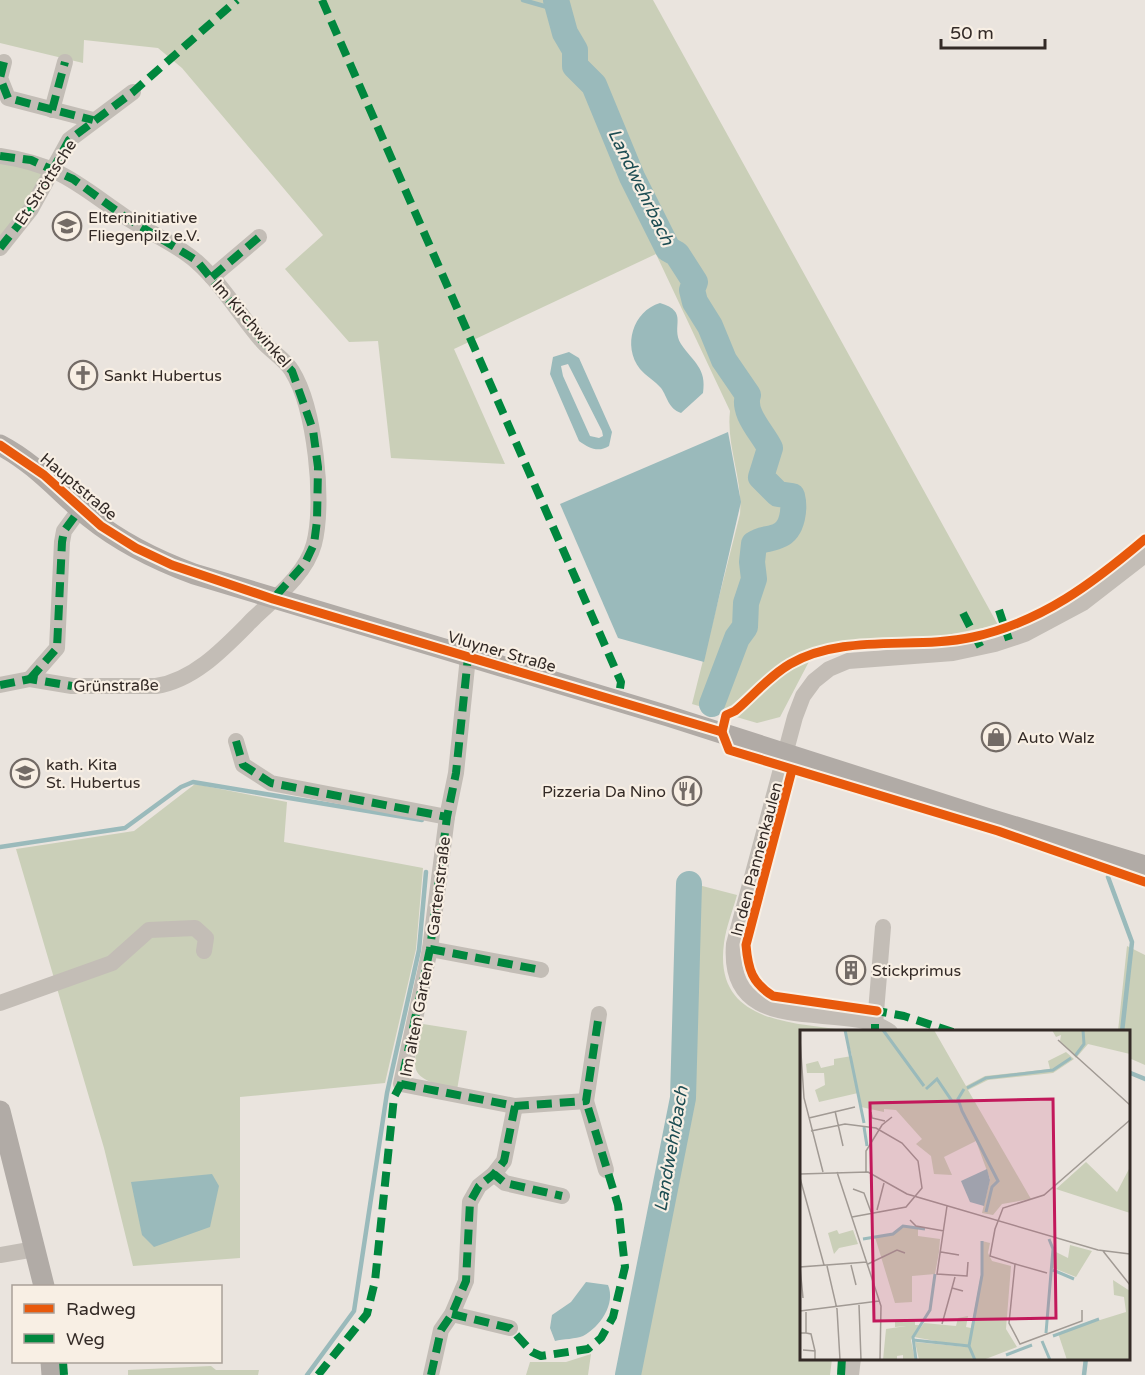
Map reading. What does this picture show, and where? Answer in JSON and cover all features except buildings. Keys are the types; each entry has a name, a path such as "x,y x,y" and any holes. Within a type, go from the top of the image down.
{"main road":[{"name":"Hauptstraße","path":"0,445 44,475 101,526 151,556 194,574 273,599"},
{"name":"Vluyner Straße","path":"273,599 785,752 986,818 1145,866"},
{"path":"0,1111 20,1157 35,1249 43,1282"}],"street":[{"name":"Et Ströttsche","path":"4,62 0,78 9,98 93,120"},
{"path":"52,110 64,62"},
{"name":"Et Ströttsche","path":"0,248 31,209 69,140 93,120 133,93"},
{"name":"Im Kirchwinkel","path":"0,156 31,160 73,179 125,217 196,260 264,343 292,371 313,430 318,467 314,544 305,563 273,599"},
{"path":"212,277 259,237"},
{"path":"30,679 57,648 62,542 64,531 80,509"},
{"name":"In den Pannenkaulen","path":"888,1029 781,1011 753,998 738,979 732,960 734,944 785,752 803,696 813,681 830,669 859,659 967,651 1025,634 1083,603 1145,555"},
{"name":"Grünstraße","path":"0,685 30,679 88,687 169,684 209,659 273,599"},
{"name":"Gartenstraße","path":"468,657 456,773 447,817 430,949 542,970"},
{"name":"Gartenstraße","path":"236,741 243,765 271,783 447,817"},
{"path":"883,927 888,1029"},
{"path":"0,1003 112,963 149,930 195,928 206,938 204,951"},
{"name":"Im alten Garten","path":"430,949 401,1084 514,1106 586,1101"},
{"path":"599,1014 586,1101 606,1170"},
{"path":"431,1375 441,1330 452,1314 466,1281 470,1202 478,1185 495,1174 504,1161 514,1106"},
{"path":"495,1174 505,1183 562,1196"},
{"path":"0,1255 35,1249"},
{"path":"452,1314 510,1329"},
{"path":"851,1375 853,1360"}],"green space":[{"path":"0,0 653,0 998,625 926,639 873,640 815,650 780,717 757,723 692,704 740,514 739,488 730,437 730,411 656,254 454,349 505,464 391,458 378,341 349,342 285,269 323,235 182,68 158,48 84,40 83,63 0,43"},
{"path":"0,159 47,170 0,243"},
{"path":"195,784 287,802 284,842 423,868 416,949 385,1083 240,1097 240,1258 133,1266 104,1148 16,849 134,831"},
{"path":"683,881 737,895 725,937 724,970 731,990 744,1005 783,1021 844,1030 800,1030 800,1360 832,1360 830,1375 620,1375 677,1096"},
{"path":"1127,946 1145,955 1145,1065 1130,1058 1130,1030 1118,1030"},
{"path":"423,1024 467,1031 457,1090 428,1081 416,1070 416,1053"},
{"path":"591,1354 588,1375 526,1375 530,1362 566,1362"},
{"path":"211,1366 216,1370 259,1370 258,1375 128,1375 128,1370"}],"water":[{"path":"660,303 669,307 677,315 678,337 703,377 703,393 681,413 673,408 661,388 640,369 632,350 631,340 637,321 643,313"},
{"path":"569,352 579,358 612,432 609,446 594,449 579,441 550,374 553,357","holes":["568,364 603,436 599,438 590,436 563,376 561,366"]},
{"path":"728,432 741,502 704,662 618,638 560,504"},
{"path":"212,1174 219,1186 210,1227 154,1247 142,1235 131,1182"},
{"path":"586,1282 608,1285 610,1300 605,1314 595,1327 583,1336 555,1341 550,1328 552,1315 571,1302"}],"waterway":[{"path":"523,0 558,10"},
{"name":"Landwehrbach","path":"556,0 565,33 575,50 575,66 594,85 632,177 668,249 677,254 695,282 692,290 695,302 710,326 724,360 748,395 750,415 770,448 761,477 778,494 792,496 793,512 788,528 780,535 754,544 752,562 754,579 746,603 745,627 737,638 712,704"},
{"path":"0,847 125,828 181,787 193,782 422,820"},
{"path":"307,1375 354,1311 387,1093 419,950 426,872"},
{"path":"1108,877 1132,942 1122,1030"},
{"name":"Landwehrbach","path":"628,1375 683,1098 689,884"},
{"path":"1130,1073 1145,1079"},
{"path":"1084,1375 1086,1360"}],"marked path":[{"path":"0,248 31,209 69,140 133,92 237,0"},
{"path":"322,0 621,682 618,701"},
{"path":"4,62 0,78 8,98 93,120"},
{"path":"52,110 65,62"},
{"path":"0,156 31,160 73,179 125,217 196,260 264,343 292,371 313,430 318,467 317,521 314,544 305,563 273,599"},
{"path":"212,277 259,237"},
{"path":"30,679 57,648 62,542 64,531 80,509"},
{"path":"999,610 1009,640"},
{"path":"963,613 981,648"},
{"path":"318,1375 367,1314 375,1281 394,1097 401,1084 430,949 447,817 456,773 468,657"},
{"path":"0,685 30,679 72,686"},
{"path":"236,741 243,765 271,783 447,817"},
{"path":"430,949 541,970"},
{"path":"872,1010 904,1016 947,1030"},
{"path":"401,1084 515,1106 586,1101 599,1014"},
{"path":"875,1024 875,1030"},
{"path":"452,1314 510,1328 532,1352 541,1356 588,1349 601,1338 613,1317 625,1267 618,1205 586,1101"},
{"path":"515,1106 504,1161 494,1174 505,1183 562,1196"},
{"path":"431,1375 441,1330 452,1314 466,1281 470,1202 479,1186 494,1174"},
{"path":"841,1375 842,1360"},
{"path":"63,1363 64,1375"}],"cycle path":[{"path":"0,445 44,475 101,526 136,548 172,565 273,599 722,732"},
{"path":"1145,539 1086,585 1022,622 973,637 951,641 856,645 811,654 782,669 735,711 726,715 722,732 729,750 998,831 1145,882"},
{"path":"792,770 746,945 752,975 760,986 773,996 877,1011"}],"place":[{"name":"Elterninitiative Fliegenpilz e.V.","path":"67,226"},
{"name":"Sankt Hubertus","path":"83,375"},
{"name":"Auto Walz","path":"996,737"},
{"name":"kath. Kita St. Hubertus","path":"25,773"},
{"name":"Pizzeria Da Nino","path":"687,791"},
{"name":"Stickprimus","path":"851,970"}]}
